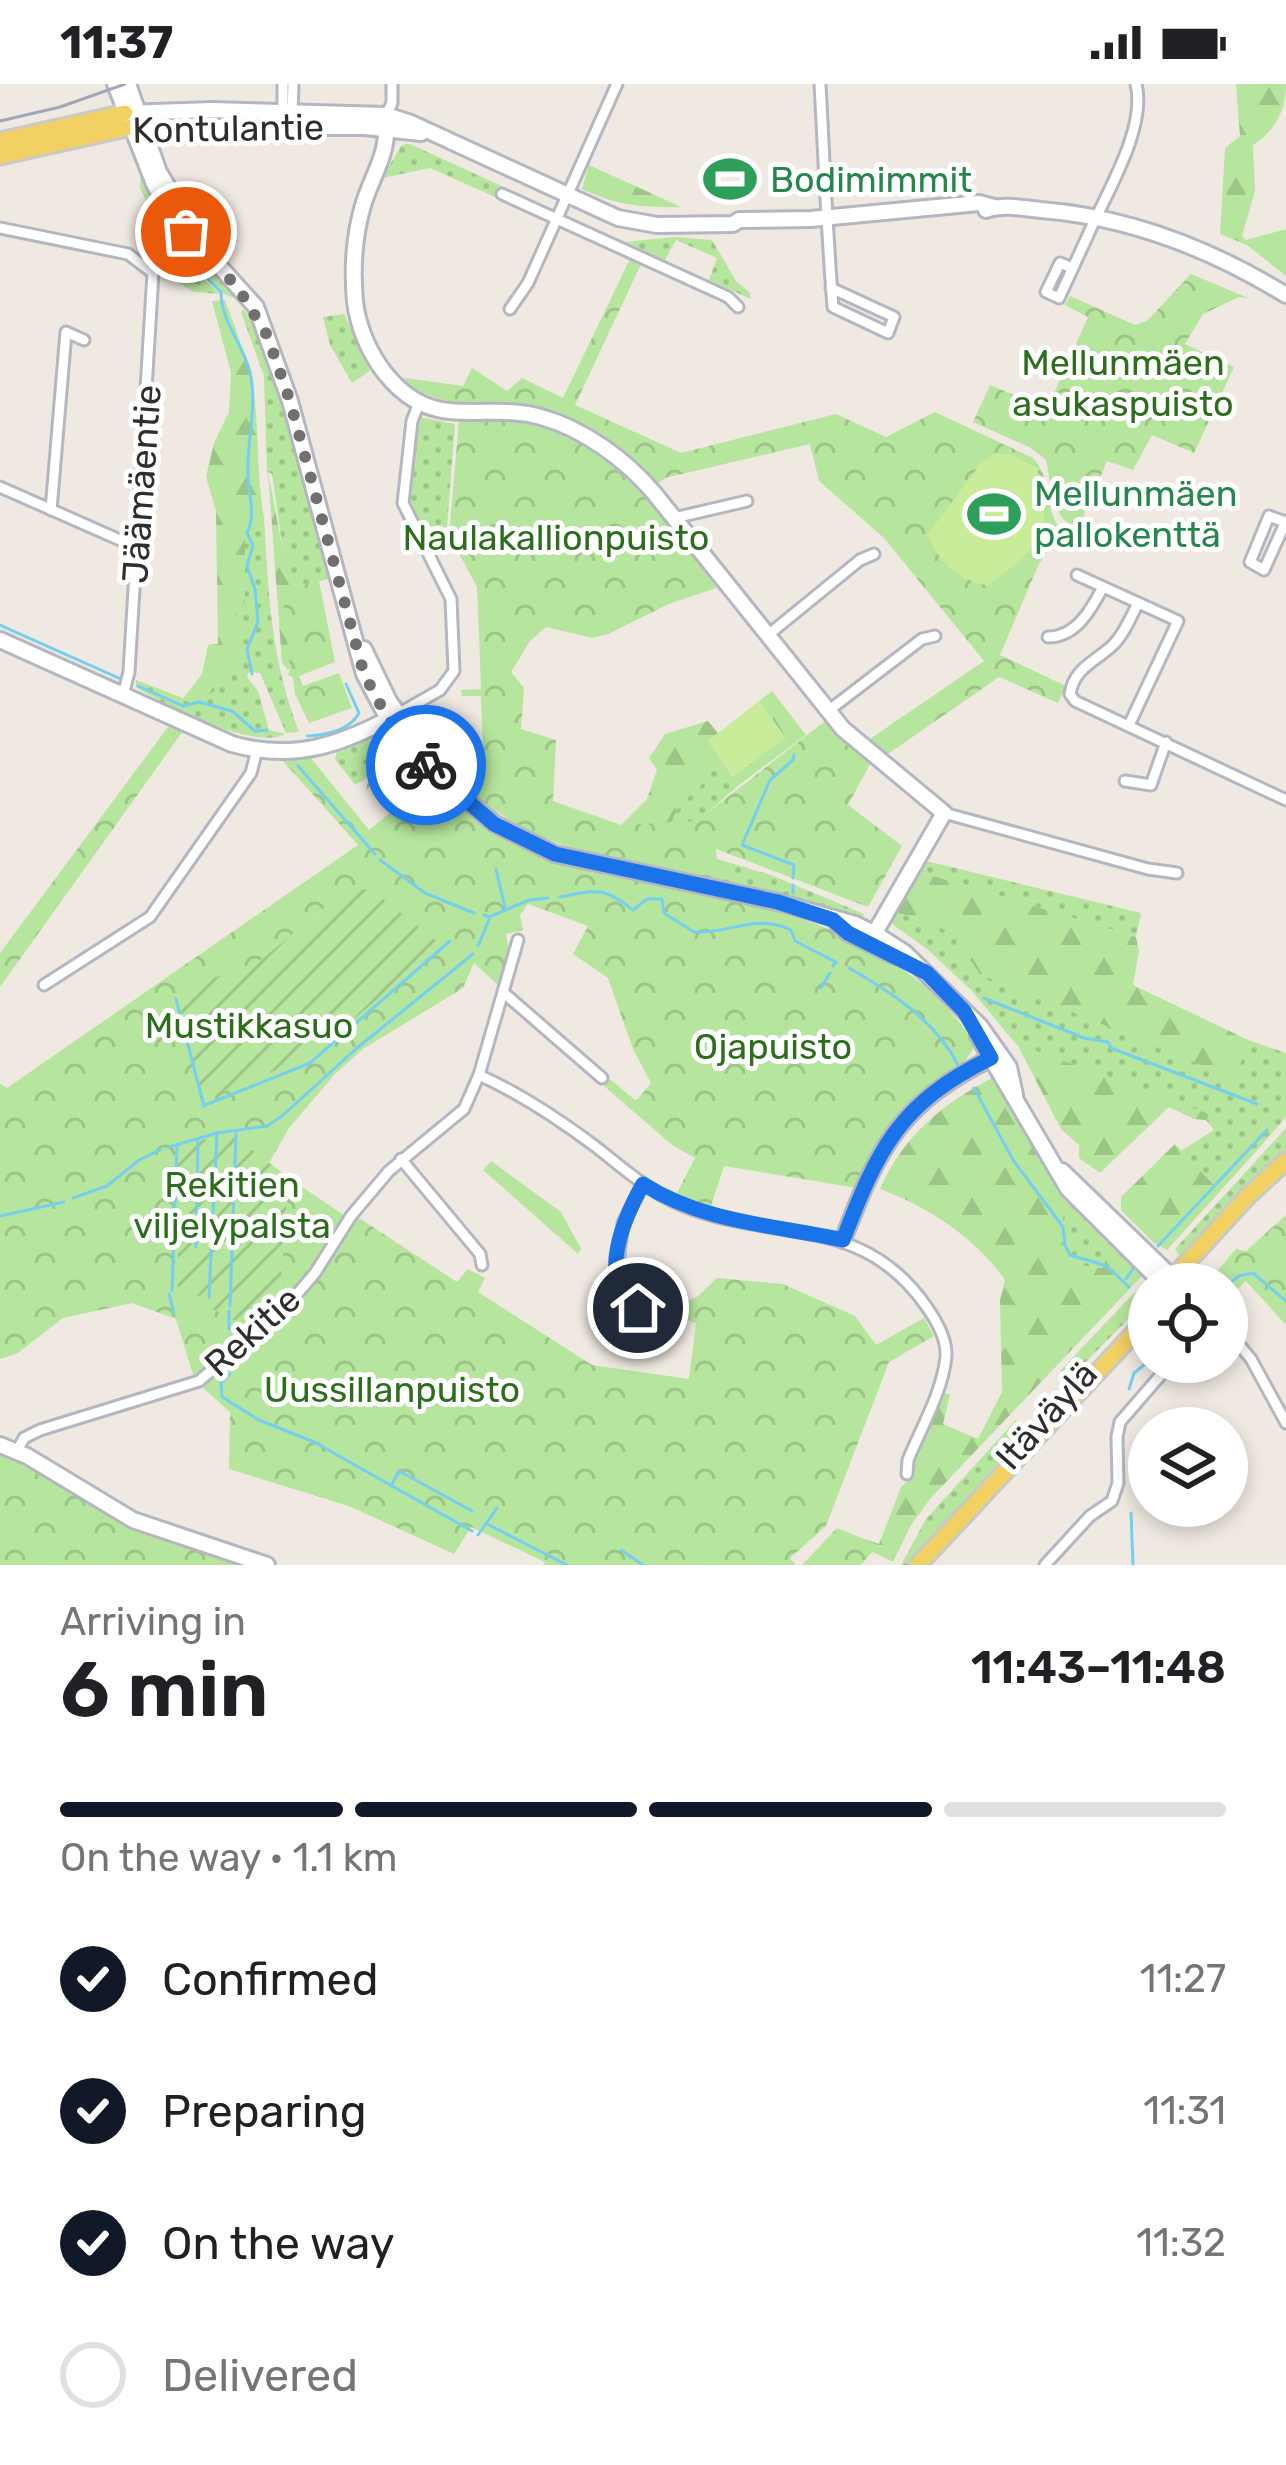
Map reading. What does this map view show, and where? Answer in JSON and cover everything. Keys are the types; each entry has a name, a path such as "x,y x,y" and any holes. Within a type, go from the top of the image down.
{"main road":[{"path":"115,84 159,172 214,259"},
{"path":"128,84 134,119 160,196 238,288 260,322 290,401 364,674 442,779 476,809 526,840 582,862 778,902 855,923 871,938 905,953 964,1011 996,1056 1056,1166 1152,1263"},
{"name":"Kontulantie","path":"0,156 134,119 168,125 287,116"},
{"name":"Kontulantie","path":"0,141 134,119 287,116 387,121"},
{"path":"871,938 944,812 852,738 633,470 562,424 519,412 447,411 419,403 377,362 362,336 353,271 366,196 384,158 387,121 411,122 538,183 637,223 965,207 979,202 1062,211 1199,250 1286,296"},
{"path":"159,172 157,138 168,125"},
{"path":"0,640 232,744 257,750 291,753 327,747 393,717"},
{"path":"843,1240 871,1166 890,1137 937,1092 996,1056"},
{"path":"1190,1263 1249,1195 1286,1165"},
{"name":"Itäväylä","path":"949,1532 976,1492 1128,1326"},
{"name":"Itäväylä","path":"918,1565 1128,1340"},
{"path":"0,1445 133,1520 267,1565"}],"street":[{"path":"283,84 287,116"},
{"path":"287,116 293,84"},
{"path":"510,309 528,283 617,84"},
{"path":"820,84 831,288 833,307 888,333 894,317 831,288"},
{"path":"1072,268 1138,118 1136,84"},
{"path":"387,121 392,88"},
{"path":"502,194 728,297 738,307"},
{"name":"Jäämäentie","path":"0,228 128,254 153,273 138,548 129,672 123,695"},
{"path":"51,510 66,332 84,340"},
{"path":"393,717 440,690 454,670 451,599 403,503 412,421 419,403"},
{"path":"0,488 138,548"},
{"path":"674,518 747,501"},
{"path":"1269,516 1286,522 1264,570 1250,562 1269,516"},
{"path":"768,634 860,560 874,554"},
{"path":"1077,575 1178,621 1129,725"},
{"path":"1048,637 1064,636 1079,624 1102,587"},
{"path":"1138,603 1111,647 1074,679 1069,691 1076,701 1286,800"},
{"path":"828,711 922,639 935,636"},
{"path":"1125,781 1150,785 1166,742"},
{"path":"44,985 152,913 251,773 257,750"},
{"path":"944,812 1177,873"},
{"name":"Rekitie","path":"17,1451 28,1434 206,1377 286,1307 315,1273 351,1216 401,1159 456,1117 479,1075 518,940"},
{"path":"503,993 602,1078"},
{"path":"479,1075 570,1128 643,1184 684,1206 724,1219 843,1240 872,1253 903,1278 933,1316 945,1343 944,1370 907,1474"},
{"path":"401,1159 480,1254 482,1265"},
{"path":"643,1184 623,1223 615,1285 630,1304 654,1311"},
{"path":"1248,1358 1286,1423"},
{"path":"1045,1565 1090,1516 1112,1501 1118,1483 1120,1422 1154,1383"}],"green space":[{"path":"1236,84 1286,84 1278,119 1253,145 1255,191 1242,236 1246,240 1286,229 1286,276 1247,245 1220,234 1225,148 1240,136"},
{"path":"410,144 551,209 499,190 495,197 430,168 382,178 401,146"},
{"path":"589,165 681,207 630,204 582,189"},
{"path":"141,167 145,179 240,300 224,294 207,274 203,278 220,294 194,292 163,274 166,245 140,188"},
{"path":"674,237 712,240 751,299 709,280 717,258 676,240 665,260 625,242"},
{"name":"Naulakallionpuisto","path":"630,259 641,264 575,405 681,453 836,414 886,437 935,412 1033,458 1061,530 1038,566 1000,655 1066,686 1058,703 999,677 885,756 867,741 984,661 884,538 819,481 810,444 665,478 657,484 614,445 561,415 523,405 449,401 407,383 405,378 463,386 472,368 507,391 522,378 563,398"},
{"name":"Mellunmäen asukaspuisto","path":"1191,274 1248,298 1239,297 1203,314 1185,344 1234,367 1194,453 1152,435 1133,470 1107,461 1078,529 1057,509 1046,460 1031,448 973,422 990,385 1047,409 1088,317 1065,305 1070,296 1135,325 1147,321"},
{"path":"225,300 253,389 264,518 245,526 245,602 237,608 237,654 231,682 193,703 182,700 202,674 208,645 218,644 216,511 206,477 214,443 229,412 231,373 212,301"},
{"path":"244,309 273,362 334,578 295,586 283,551 272,474 267,476 264,376 241,312"},
{"path":"344,314 370,371 352,383 330,345 323,317"},
{"path":"419,417 455,424 447,527 419,526 410,501"},
{"name":"Naulakallionpuisto","path":"518,420 583,446 633,484 717,588 671,603 608,634 592,638 546,627 530,641 511,672 524,688 521,729 556,740 553,801 621,825 697,821 825,721 870,764 848,805 902,846 868,907 716,849 718,881 581,851 520,826 461,783 483,754 481,696 462,696 461,690 481,689 477,587 449,535 459,421"},
{"name":"Mellunmäen pallokenttä","path":"994,454 1010,454 1037,468 1044,510 1032,548 988,585 951,568 928,534 981,463"},
{"path":"268,472 283,551 295,586 289,604 293,662 288,670 282,663"},
{"path":"264,518 276,652 299,732 286,733 260,673 249,672 269,730 285,734 271,738 210,724 136,687 136,680 193,702 237,654 237,607 245,601 245,526"},
{"path":"319,581 335,662 299,676 303,686 339,673 352,708 309,723 288,675 282,589"},
{"path":"772,691 806,735 739,785 733,776 785,738 759,701"},
{"path":"759,701 786,738 733,776 708,741"},
{"path":"708,721 718,733 708,741 715,751 710,766 672,822 621,825 647,799 657,770 649,758 665,734"},
{"path":"168,727 183,731 0,987 0,953"},
{"path":"368,739 399,773 390,782 383,776 366,790 369,777 355,785 335,759 337,752"},
{"path":"715,751 739,785 684,833 621,825 672,822 675,811 704,780"},
{"name":"Ojapuisto","path":"310,757 369,830 412,795 443,792 498,832 560,862 763,907 844,935 915,979 976,1044 957,1070 889,1130 857,1188 724,1166 710,1209 675,1197 695,1158 672,1145 604,1086 610,1079 636,1101 651,1083 633,1049 608,978 573,954 588,926 528,904 520,915 523,930 506,934 509,952 499,986 474,963 463,988 363,1049 335,1074 289,1128 269,1163 231,1133 263,1299 280,1290 289,1178 345,1216 284,1306 195,1381 176,1319 132,1303 63,1318 18,1353 0,1359 0,1084 7,1088 358,845 282,760","holes":["350,888 440,944 308,1058 203,1098 179,990 258,962"]},
{"path":"677,847 771,875 864,914 860,920 773,892 610,859"},
{"path":"922,860 1141,913 1136,937 917,871"},
{"path":"917,871 1136,937 1139,951 1133,985 1248,1040 1235,1079 980,974 956,952 957,934 894,911"},
{"name":"Mustikkasuo","path":"350,888 372,890 441,945 308,1058 203,1099 179,990 258,962"},
{"path":"894,911 958,934 980,974 1235,1078 1248,1040 1286,1053 1286,1117 1261,1146 1239,1155 1212,1183 1181,1151 1214,1130 1206,1120 1208,1114 1016,1044 971,990 888,921"},
{"path":"1017,1044 1209,1114 1206,1120 1194,1119 1169,1107 1100,1173 1079,1158 1079,1145 1061,1129"},
{"path":"994,1077 1065,1191 1062,1232 1067,1254 1075,1262 1103,1268 1108,1252 1117,1253 1128,1267 1128,1291 930,1499 893,1562 853,1542 855,1536 879,1544 901,1487 913,1476 912,1462 940,1391 950,1395 943,1424 978,1439 1002,1392 1000,1300 1005,1280 980,1250 949,1225 880,1189 913,1137 957,1099"},
{"path":"1286,1128 1286,1156 1181,1258 1175,1249"},
{"name":"Rekitien viljelypalsta","path":"231,1133 289,1178 280,1291 263,1299 262,1319 234,1320 211,1308 209,1297 178,1293 178,1146"},
{"path":"1175,1144 1212,1183 1239,1155 1261,1146 1167,1250 1121,1210 1121,1197"},
{"path":"491,1161 561,1212 581,1249 578,1254 483,1170"},
{"path":"1065,1191 1135,1263 1128,1263 1128,1268 1116,1253 1104,1268 1075,1262 1062,1232"},
{"path":"1286,1215 1286,1325 1248,1283 1248,1263 1224,1263 1236,1249 1246,1251"},
{"name":"Uussillanpuisto","path":"359,1218 457,1282 468,1269 485,1278 478,1292 592,1365 689,1379 696,1323 669,1314 672,1306 697,1297 717,1278 783,1284 855,1316 876,1345 924,1318 934,1336 889,1362 826,1526 790,1558 796,1565 544,1565 471,1527 454,1554 349,1506 229,1469 230,1412 200,1385 290,1312"},
{"path":"1128,1299 1128,1319 1068,1380 1060,1371"},
{"path":"1016,1420 1028,1431 911,1565 901,1565 926,1519"},
{"path":"0,1452 118,1518 186,1546 254,1565 0,1565"},
{"path":"837,1528 878,1545 861,1565 802,1565"}],"waterway":[{"path":"208,279 221,292 252,385 248,464 252,513 247,533 253,546 247,566 258,622 247,649 252,674"},
{"path":"0,625 121,679"},
{"path":"307,736 337,731 355,719 359,713 346,684"},
{"path":"138,686 183,706 199,702 232,711 255,731 267,730"},
{"path":"793,878 794,865 742,845 770,780 794,755"},
{"path":"298,766 375,854"},
{"path":"380,860 425,893 474,913"},
{"path":"496,869 505,908"},
{"path":"793,885 793,893"},
{"path":"560,897 599,892 633,910 647,899 662,899 664,913 694,932 778,925 791,930 795,941 836,962 833,966"},
{"path":"484,915 548,898"},
{"path":"478,946 489,920"},
{"path":"203,1106 310,1063 450,941"},
{"path":"169,1147 217,1133 267,1126 473,954"},
{"path":"849,968 925,1021 958,1065"},
{"path":"821,988 830,973"},
{"path":"984,998 1084,1038 1108,1042 1111,1048 1257,1104"},
{"path":"176,999 204,1106"},
{"path":"974,1088 1013,1160 1063,1227 1070,1255 1107,1266 1128,1286"},
{"path":"1158,1246 1267,1130"},
{"path":"209,1297 217,1133"},
{"path":"230,1306 236,1134"},
{"path":"196,1247 198,1141"},
{"path":"172,1291 177,1144"},
{"path":"73,1198 107,1186 160,1150"},
{"path":"0,1216 64,1202"},
{"path":"1248,1274 1253,1273 1286,1301"},
{"path":"169,1294 174,1313"},
{"path":"229,1311 229,1329"},
{"path":"230,1374 221,1383 222,1397 259,1420 314,1442 472,1531"},
{"path":"1129,1389 1131,1383"},
{"path":"391,1486 399,1471 472,1511"},
{"path":"478,1535 497,1508"},
{"path":"487,1524 567,1565"},
{"path":"1132,1527 1133,1565"},
{"path":"621,1550 643,1565"}],"railway":[{"path":"0,121 60,107 125,84"}],"way so far":[{"path":"186,232 238,288 267,335 290,401 364,674 388,719 426,765"}],"place":[{"name":"Bodimimmit","path":"730,179"},
{"name":"Mellunmäen pallokenttä","path":"994,514"}],"route":[{"path":"426,765 494,824 555,854 778,902 833,920 848,933 927,973 964,1011 991,1058 937,1092 890,1137 871,1166 843,1240 724,1219 684,1206 643,1184 623,1223 615,1277 623,1297 638,1308"}]}
